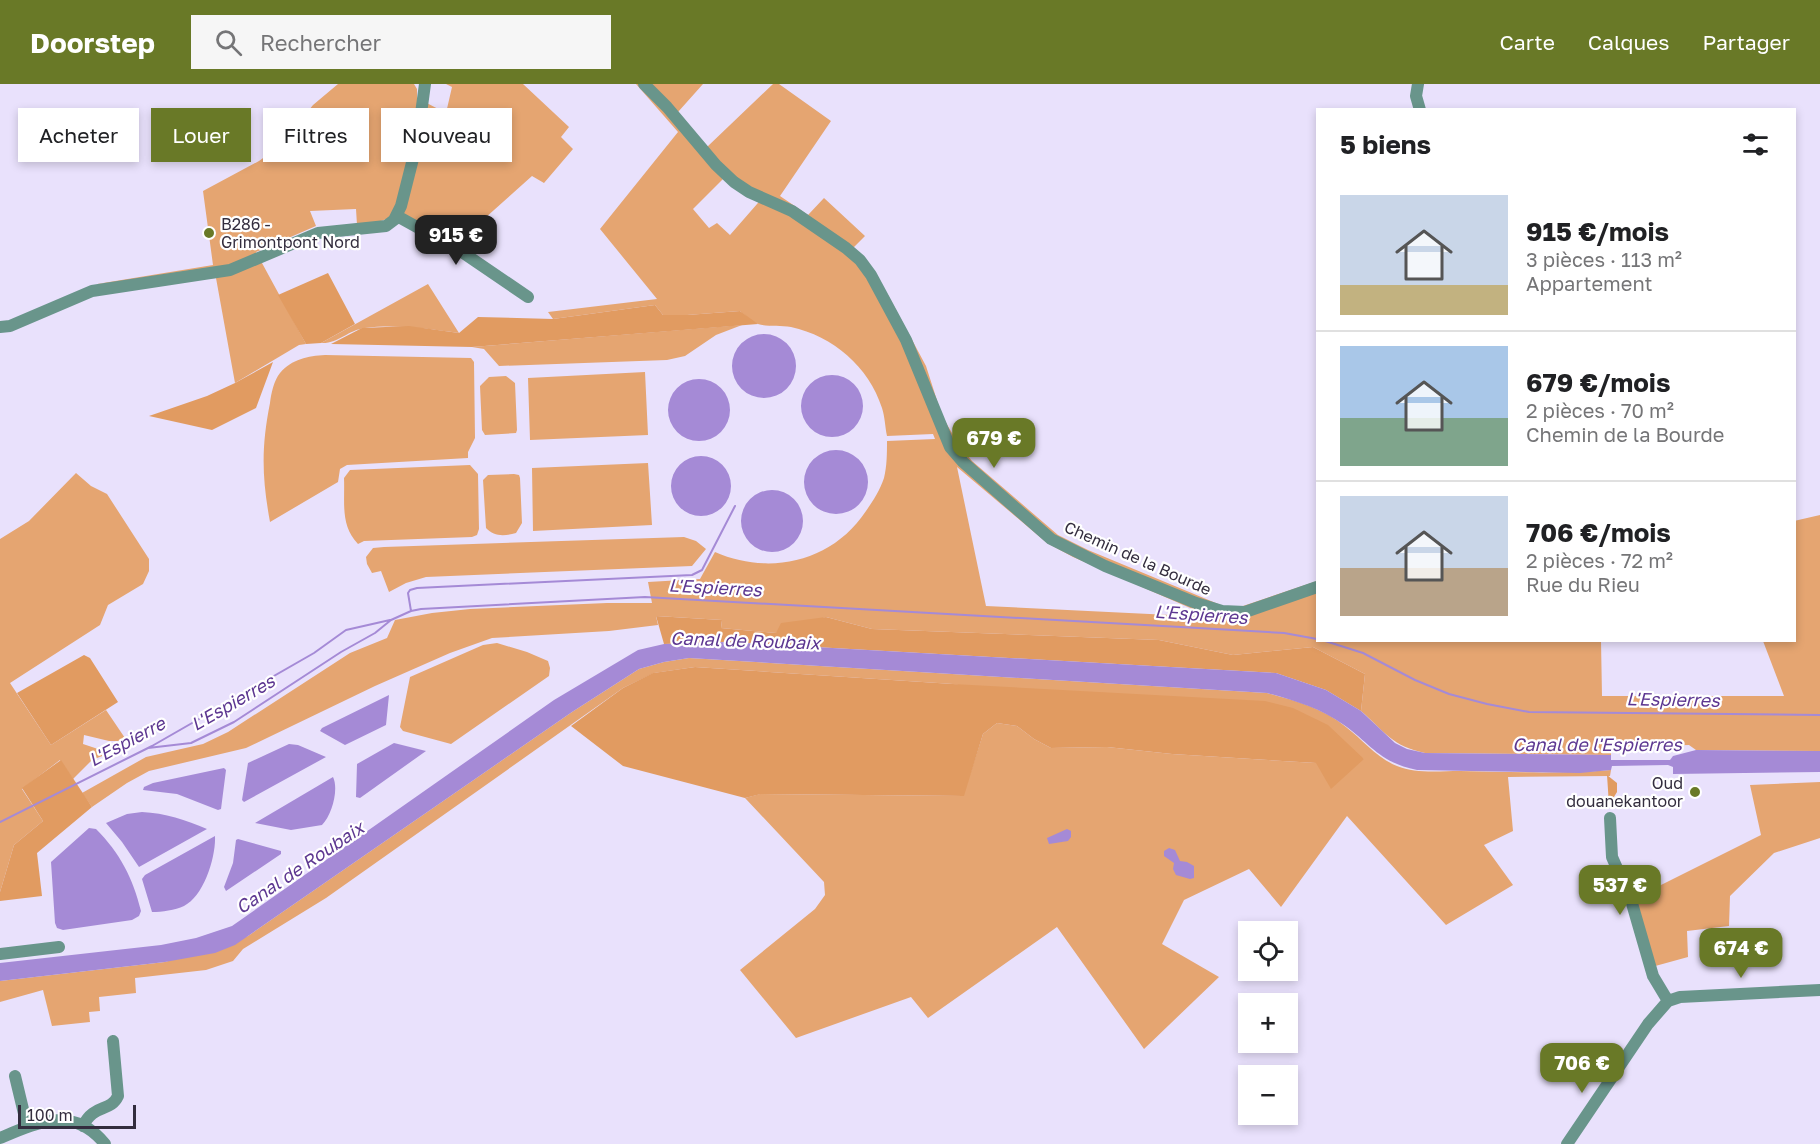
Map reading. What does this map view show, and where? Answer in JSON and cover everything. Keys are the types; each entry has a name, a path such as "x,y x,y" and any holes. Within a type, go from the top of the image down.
{"street":[{"path":"0,327 10,326 92,291 230,270 318,232 380,228 391,223 397,216 417,143 425,84"},
{"name":"Chemin de la Bourde","path":"644,84 734,182 749,192 792,211 846,248 866,269 902,333 944,435 954,453 1051,539 1105,566 1196,603 1222,611 1245,612 1316,587"},
{"path":"1418,84 1416,96 1419,108"},
{"path":"397,216 462,252 528,297"},
{"path":"1610,818 1612,857 1631,900 1653,976 1668,1001"},
{"path":"0,954 59,946"},
{"path":"1567,1144 1648,1024 1668,1001 1680,998 1820,990"},
{"path":"83,1126 90,1113 112,1103 118,1096 113,1041"},
{"path":"15,1076 27,1126"},
{"path":"0,1138 27,1126 51,1120 69,1121 83,1126 105,1144"}],"shaded area":[{"path":"338,84 414,84 417,89 417,98 436,108 381,108 381,162 512,162 512,108 447,108 452,87 446,84 523,84 569,127 561,137 573,149 544,183 532,176 457,243 392,217 357,225 356,209 310,211 316,226 256,252 306,344 299,345 235,383 216,278 97,284 213,265 203,191 263,158 263,162 369,162 369,108 311,108"},
{"path":"636,84 703,84 678,112 707,147 773,84 779,84 831,121 780,196 808,215 824,198 865,236 853,248 888,295 926,366 942,416 959,445 972,461 1058,535 1088,550 1223,606 1237,608 1316,581 1316,642 1601,642 1602,696 1784,696 1763,642 1796,642 1796,521 1820,515 1820,751 1696,750 1689,745 1611,747 1611,755 1425,753 1397,742 1361,711 1365,674 1313,647 1233,655 1159,640 872,629 826,617 776,633 721,628 722,620 656,616 658,625 609,631 492,638 450,653 375,686 246,748 149,771 92,807 82,793 146,757 203,744 228,732 350,653 387,638 395,620 470,609 652,603 648,582 700,579 715,552 757,563 798,560 818,553 836,542 852,528 874,499 884,478 887,441 935,439 933,434 887,436 883,411 876,393 859,367 835,346 806,331 758,324 740,311 663,315 655,305 553,319 548,312 657,299 600,229 678,132","holes":["729,173 764,196 730,235 717,223 709,228 693,209","957,467 1047,543 1073,557 1211,617 986,606"]},
{"path":"328,273 355,324 321,343 306,344 278,295"},
{"path":"428,284 459,333 377,327 359,329 333,341 321,343"},
{"path":"655,305 663,315 740,311 758,324 472,347 331,344 362,328 409,326 459,333 478,317 553,319"},
{"path":"742,325 716,335 685,356 667,360 499,366 484,349 472,347"},
{"path":"764,334 782,339 787,343 791,348 796,366 791,384 787,389 782,393 764,398 746,393 741,389 737,384 732,366 737,348 741,343 746,339"},
{"path":"325,355 471,358 474,362 475,438 468,452 468,458 347,465 340,469 338,482 270,522 265,491 264,449 273,387 280,373 290,364 306,357"},
{"path":"273,362 256,408 212,430 149,416 207,396"},
{"path":"645,372 648,435 530,440 528,378"},
{"path":"826,375 838,375 854,384 861,394 863,406 861,418 854,428 838,437 826,437 815,432 806,423 801,412 801,400 806,389 815,380"},
{"path":"506,376 515,383 516,433 485,435 482,430 480,386 489,377"},
{"path":"699,379 721,388 730,410 721,432 699,441 677,432 668,410 677,388"},
{"path":"836,450 854,455 859,459 863,464 868,482 863,500 859,505 854,509 836,514 818,509 813,505 809,500 804,482 809,464 813,459 818,455"},
{"path":"701,456 722,465 731,486 722,507 701,516 680,507 671,486 680,465"},
{"path":"648,463 652,525 533,531 532,468"},
{"path":"470,465 478,474 479,529 477,535 364,541 358,544 352,537 346,521 344,505 344,478 350,470"},
{"path":"76,473 91,486 107,494 149,559 149,571 143,584 108,605 100,625 10,683 51,745 106,710 127,741 109,741 84,735 83,744 110,753 92,760 73,779 60,760 22,789 43,821 14,845 0,892 0,539 29,521"},
{"path":"488,475 519,475 520,478 522,523 516,533 496,534 486,528 483,480"},
{"path":"766,490 778,490 794,499 801,509 803,521 801,533 794,543 778,552 766,552 755,547 746,538 741,527 741,515 746,504 755,495"},
{"path":"684,537 696,541 706,549 692,566 426,577 406,583 389,592 381,571 372,573 366,557 373,548 384,547"},
{"path":"656,616 722,620 721,628 776,633 781,623 826,617 872,629 1159,640 1233,655 1313,647 1365,674 1361,711 1326,690 1276,673 727,642 664,644"},
{"path":"727,642 1276,673 1326,690 1361,711 1395,743 1407,749 1425,753 1611,755 1611,760 1670,760 1673,756 1696,750 1820,751 1820,772 1673,774 1673,767 1668,765 1612,766 1611,770 1580,773 1417,770 1385,758 1344,725 1326,714 1267,693 689,658 639,669 572,712 235,945 215,953 165,962 0,981 0,963 161,945 196,938 232,926 554,700 638,650 664,644"},
{"path":"497,643 548,661 549,676 451,744 403,731 400,727 410,677 483,645"},
{"path":"84,655 90,658 118,702 51,745 17,693"},
{"path":"689,658 1267,693 1319,710 1337,720 1390,763 1404,769 1428,772 1611,770 1610,776 1508,777 1513,831 1484,845 1513,885 1446,925 1347,816 1281,907 1249,869 1184,900 1162,944 1219,977 1144,1049 1057,927 928,1018 911,997 796,1038 740,970 815,909 825,895 824,882 745,798 760,794 963,796 983,734 997,723 1017,726 1051,748 1107,747 1172,754 1316,763 1364,759 953,684 695,667 654,673 623,688 326,898 243,949 233,961 206,970 135,978 136,993 99,997 100,1011 89,1012 90,1022 52,1026 43,990 0,1002 0,981 165,962 248,936 572,712 639,669"},
{"path":"695,667 1265,701 1293,708 1328,725 1364,759 1331,789 1316,763 1172,754 1107,747 1051,748 1017,726 997,723 983,734 964,796 761,794 745,798 623,766 571,726 623,688 653,673"},
{"path":"389,695 386,725 345,745 320,731 322,728"},
{"path":"394,743 426,751 360,798 356,797 357,764"},
{"path":"289,744 298,745 326,757 244,802 242,800 248,763"},
{"path":"61,760 92,807 37,853 42,896 0,901 0,892 14,845 43,821 22,788"},
{"path":"224,768 226,770 221,809 218,810 177,794 143,790 144,787 153,783"},
{"path":"1607,775 1617,783 1617,792 1609,805"},
{"path":"333,777 334,802 322,825 291,830 255,823"},
{"path":"1820,782 1820,838 1774,853 1730,896 1729,926 1687,931 1688,957 1648,968 1631,900 1761,835 1750,785"},
{"path":"142,812 175,817 207,829 139,867 106,823 127,814"},
{"path":"89,828 96,829 119,857 130,877 141,911 139,916 132,920 63,930 57,928 55,923 51,862"},
{"path":"1067,829 1071,831 1068,841 1049,844 1047,838"},
{"path":"215,836 211,865 197,894 191,901 177,909 152,912 142,879 145,875"},
{"path":"238,839 281,851 281,854 226,891 224,887 233,863"},
{"path":"1169,848 1175,850 1180,861 1194,866 1194,878 1176,875 1173,869 1174,863 1164,856 1164,851"}],"waterway":[{"path":"411,611 408,593 417,588 692,575 702,570 735,506"},
{"name":"L'Espierres","path":"148,748 191,743 234,722 341,652 375,633 391,620 421,609 645,597 1284,633 1316,639"},
{"name":"L'Espierre","path":"0,822 152,746 314,653 346,630 390,620"},
{"name":"L'Espierres","path":"1328,642 1363,653 1415,680 1449,694 1529,712 1820,715"}],"place":[{"name":"B286 - Grimontpont Nord","path":"209,233"},
{"name":"Oud douanekantoor","path":"1695,792"}],"water label":[{"name":"Canal de Roubaix","path":"745,641"},
{"name":"Canal de l'Espierres","path":"1597,745"},
{"name":"Canal de Roubaix","path":"300,868"}]}
